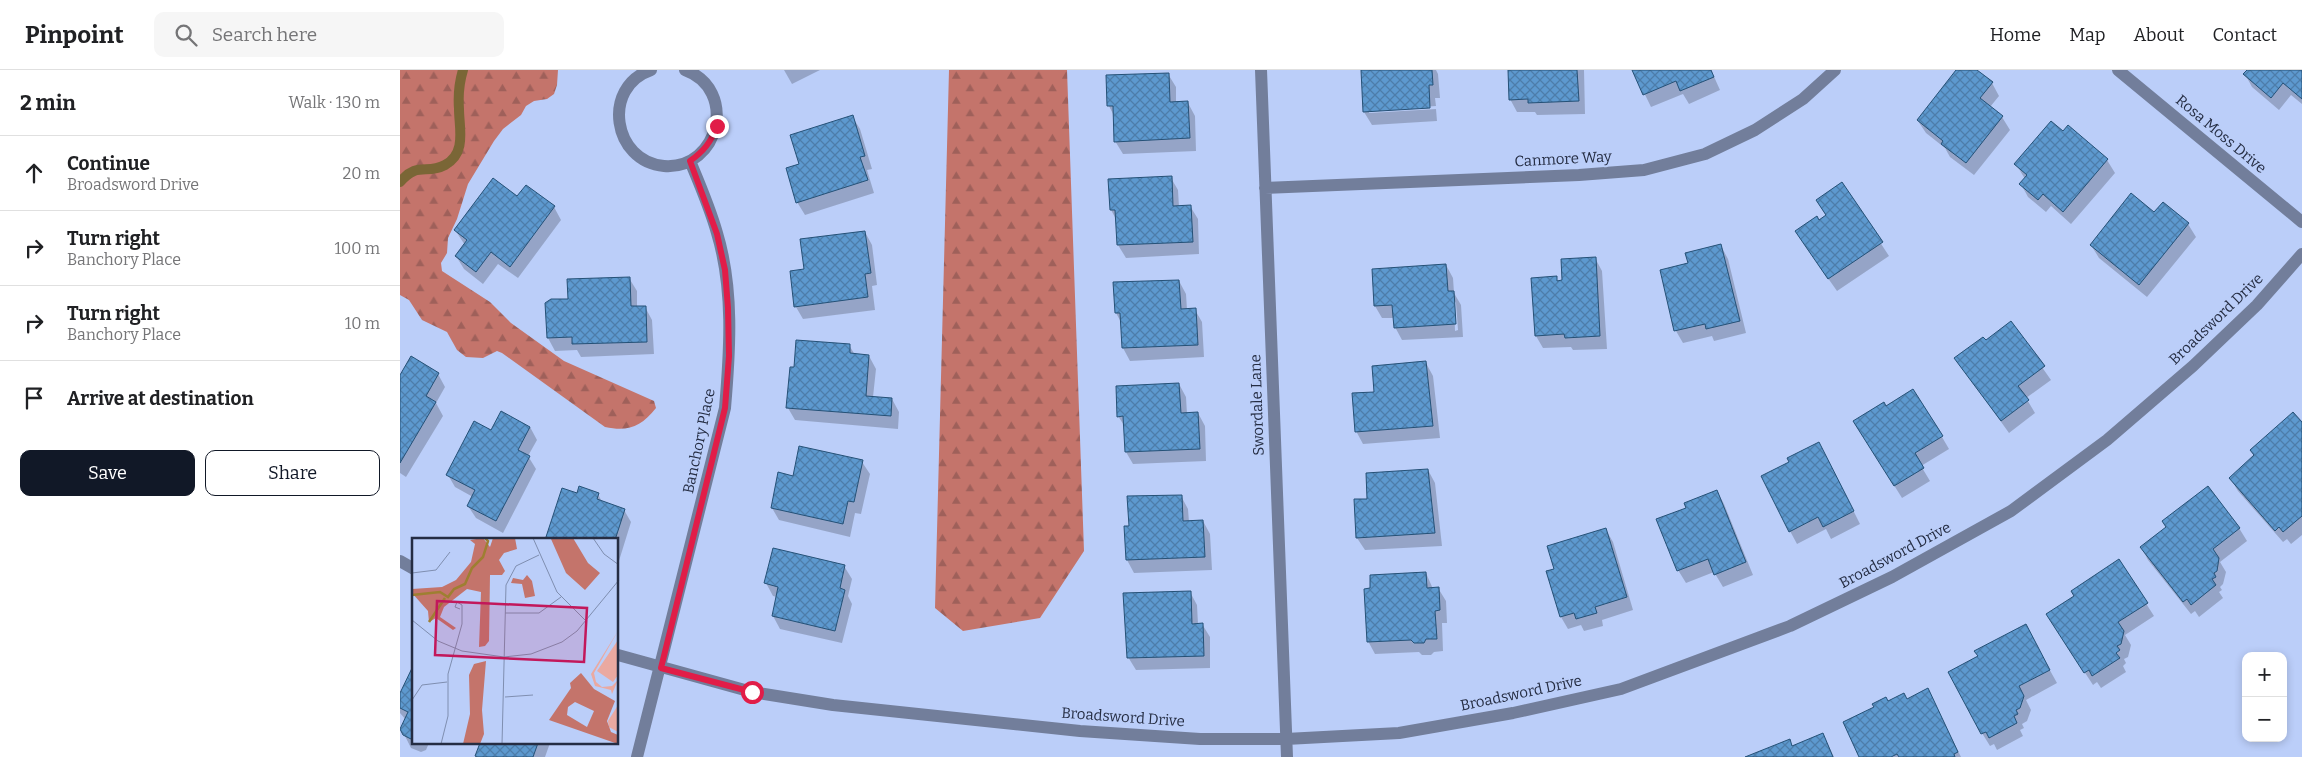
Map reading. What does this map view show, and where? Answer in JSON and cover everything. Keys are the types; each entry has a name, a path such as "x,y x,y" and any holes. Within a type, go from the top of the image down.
{"street":[{"path":"651,70 635,79 620,100 619,126 623,139 635,154 652,163 678,165 690,161 702,152 712,140 717,126 718,110 713,95 705,82 685,70"},
{"name":"Swordale Lane","path":"1261,70 1287,757"},
{"name":"Canmore Way","path":"1265,188 1579,176 1644,170 1705,154 1755,130 1803,99 1835,70"},
{"name":"Rosa Moss Drive","path":"2118,70 2302,222"},
{"name":"Banchory Place","path":"637,757 661,668 725,408 729,356 725,270 717,234 690,161"},
{"name":"Broadsword Drive","path":"619,655 752,692 843,706 1080,732 1200,739 1286,739 1399,733 1513,714 1621,688 1699,661 1799,622 1892,578 2011,510 2107,440 2193,366 2257,304 2302,254"},
{"path":"400,561 412,569"}],"green space":[{"path":"400,70 558,70 554,94 547,99 534,101 526,106 521,115 503,129 468,184 457,219 448,238 447,253 441,263 442,271 490,302 511,323 564,361 654,401 656,408 645,420 627,428 605,427 502,353 497,351 483,358 466,357 457,350 447,332 422,320 409,300 400,295"},
{"path":"949,70 1067,70 1084,551 1040,618 963,631 935,608"}],"building":[{"path":"1361,70 1432,70 1433,85 1429,85 1430,108 1363,112"},
{"path":"1508,70 1577,70 1579,101 1528,103 1528,99 1509,100"},
{"path":"1632,70 1711,70 1714,77 1680,91 1676,81 1643,95"},
{"path":"1956,70 1977,70 1993,82 1980,98 2003,116 1966,163 1941,144 1943,141 1917,120"},
{"path":"2247,70 2302,70 2302,99 2283,83 2271,98 2243,74"},
{"path":"1169,73 1170,102 1188,101 1190,138 1114,142 1113,106 1107,106 1106,75"},
{"path":"853,115 865,156 860,157 868,180 796,203 786,168 799,164 790,135"},
{"path":"2051,121 2063,131 2068,125 2108,159 2063,212 2043,194 2038,200 2019,184 2027,175 2014,164"},
{"path":"1172,176 1173,206 1191,205 1193,242 1117,245 1115,210 1110,210 1108,179"},
{"path":"493,178 517,196 526,185 555,206 510,267 491,252 476,272 455,256 467,240 454,230"},
{"path":"1842,182 1883,242 1828,279 1795,231 1817,216 1819,220 1826,215 1816,200"},
{"path":"2131,193 2154,212 2163,202 2189,223 2139,285 2090,245"},
{"path":"865,231 871,273 865,274 868,297 794,307 790,271 804,269 800,239"},
{"path":"1721,244 1740,321 1706,329 1705,324 1674,331 1660,270 1688,263 1685,253"},
{"path":"1596,257 1600,336 1565,338 1564,334 1535,336 1531,278 1557,276 1557,281 1562,280 1561,259"},
{"path":"1446,264 1448,291 1454,291 1456,324 1394,328 1392,305 1374,306 1372,269"},
{"path":"630,277 631,306 646,306 647,342 572,344 572,337 547,338 545,303 551,299 568,299 567,279"},
{"path":"1179,280 1181,309 1196,308 1198,345 1122,348 1120,313 1115,313 1113,282"},
{"path":"2011,321 2045,366 2018,386 2029,400 2001,421 1954,358 1983,337 1986,340"},
{"path":"796,340 850,344 850,353 869,355 866,396 892,398 891,416 786,408 790,367 794,367"},
{"path":"411,356 439,373 426,396 436,402 400,463 400,375"},
{"path":"1426,361 1433,426 1355,432 1352,393 1374,392 1372,366"},
{"path":"1179,383 1181,413 1198,412 1200,449 1125,452 1123,416 1117,417 1116,386"},
{"path":"1913,389 1943,436 1915,453 1924,468 1894,486 1853,421 1884,402 1886,406"},
{"path":"501,411 530,427 518,450 530,456 496,521 467,506 475,490 446,475 474,421 491,430"},
{"path":"2293,412 2302,422 2302,516 2283,532 2279,527 2275,531 2229,478 2254,455 2250,450"},
{"path":"1819,442 1854,511 1823,527 1818,517 1789,532 1761,476 1789,462 1787,458"},
{"path":"799,446 863,460 854,502 848,501 843,524 771,508 778,472 793,476"},
{"path":"1428,469 1435,533 1356,538 1354,499 1367,499 1366,473"},
{"path":"579,486 599,493 597,499 625,509 616,538 546,538 562,488 577,493"},
{"path":"2208,486 2240,528 2213,549 2219,558 2217,571 2214,573 2216,577 2212,579 2216,585 2191,605 2187,599 2183,602 2140,547 2166,527 2162,521"},
{"path":"1717,490 1746,562 1714,575 1708,559 1677,571 1656,519 1686,508 1684,503"},
{"path":"1182,495 1183,521 1203,520 1205,557 1126,560 1124,526 1129,526 1127,496"},
{"path":"1606,528 1627,597 1595,607 1597,613 1576,619 1574,613 1560,617 1546,571 1554,569 1547,546"},
{"path":"773,548 845,565 840,588 845,590 835,631 772,616 778,587 764,583"},
{"path":"2119,559 2148,603 2118,622 2124,631 2121,644 2117,646 2120,650 2116,653 2120,658 2092,676 2089,670 2084,673 2046,614 2074,596 2071,591"},
{"path":"1426,572 1427,588 1439,587 1440,610 1435,611 1437,639 1426,639 1424,643 1414,643 1411,640 1367,642 1364,589 1370,588 1370,575"},
{"path":"1191,591 1192,624 1203,623 1204,656 1127,658 1123,593"},
{"path":"2026,624 2050,670 2019,686 2024,696 2020,708 2016,710 2018,714 2014,716 2017,723 1989,738 1986,732 1981,734 1948,672 1978,656 1974,651"},
{"path":"412,668 412,740 403,735 400,729 408,712 400,708 400,693"},
{"path":"1928,688 1958,752 1954,754 1955,757 1899,757 1897,754 1891,757 1859,757 1843,722 1874,707 1872,704 1886,697 1888,701 1904,693 1907,699"},
{"path":"1823,733 1833,757 1745,757 1790,739 1792,746"},
{"path":"480,744 538,744 533,757 475,756"}],"waterway":[{"path":"400,182 417,170 438,168 445,165 456,154 460,140 459,94 463,70"}],"route":[{"path":"717,126 712,140 702,152 690,161 717,234 725,270 729,356 725,408 661,668 752,692"}]}
